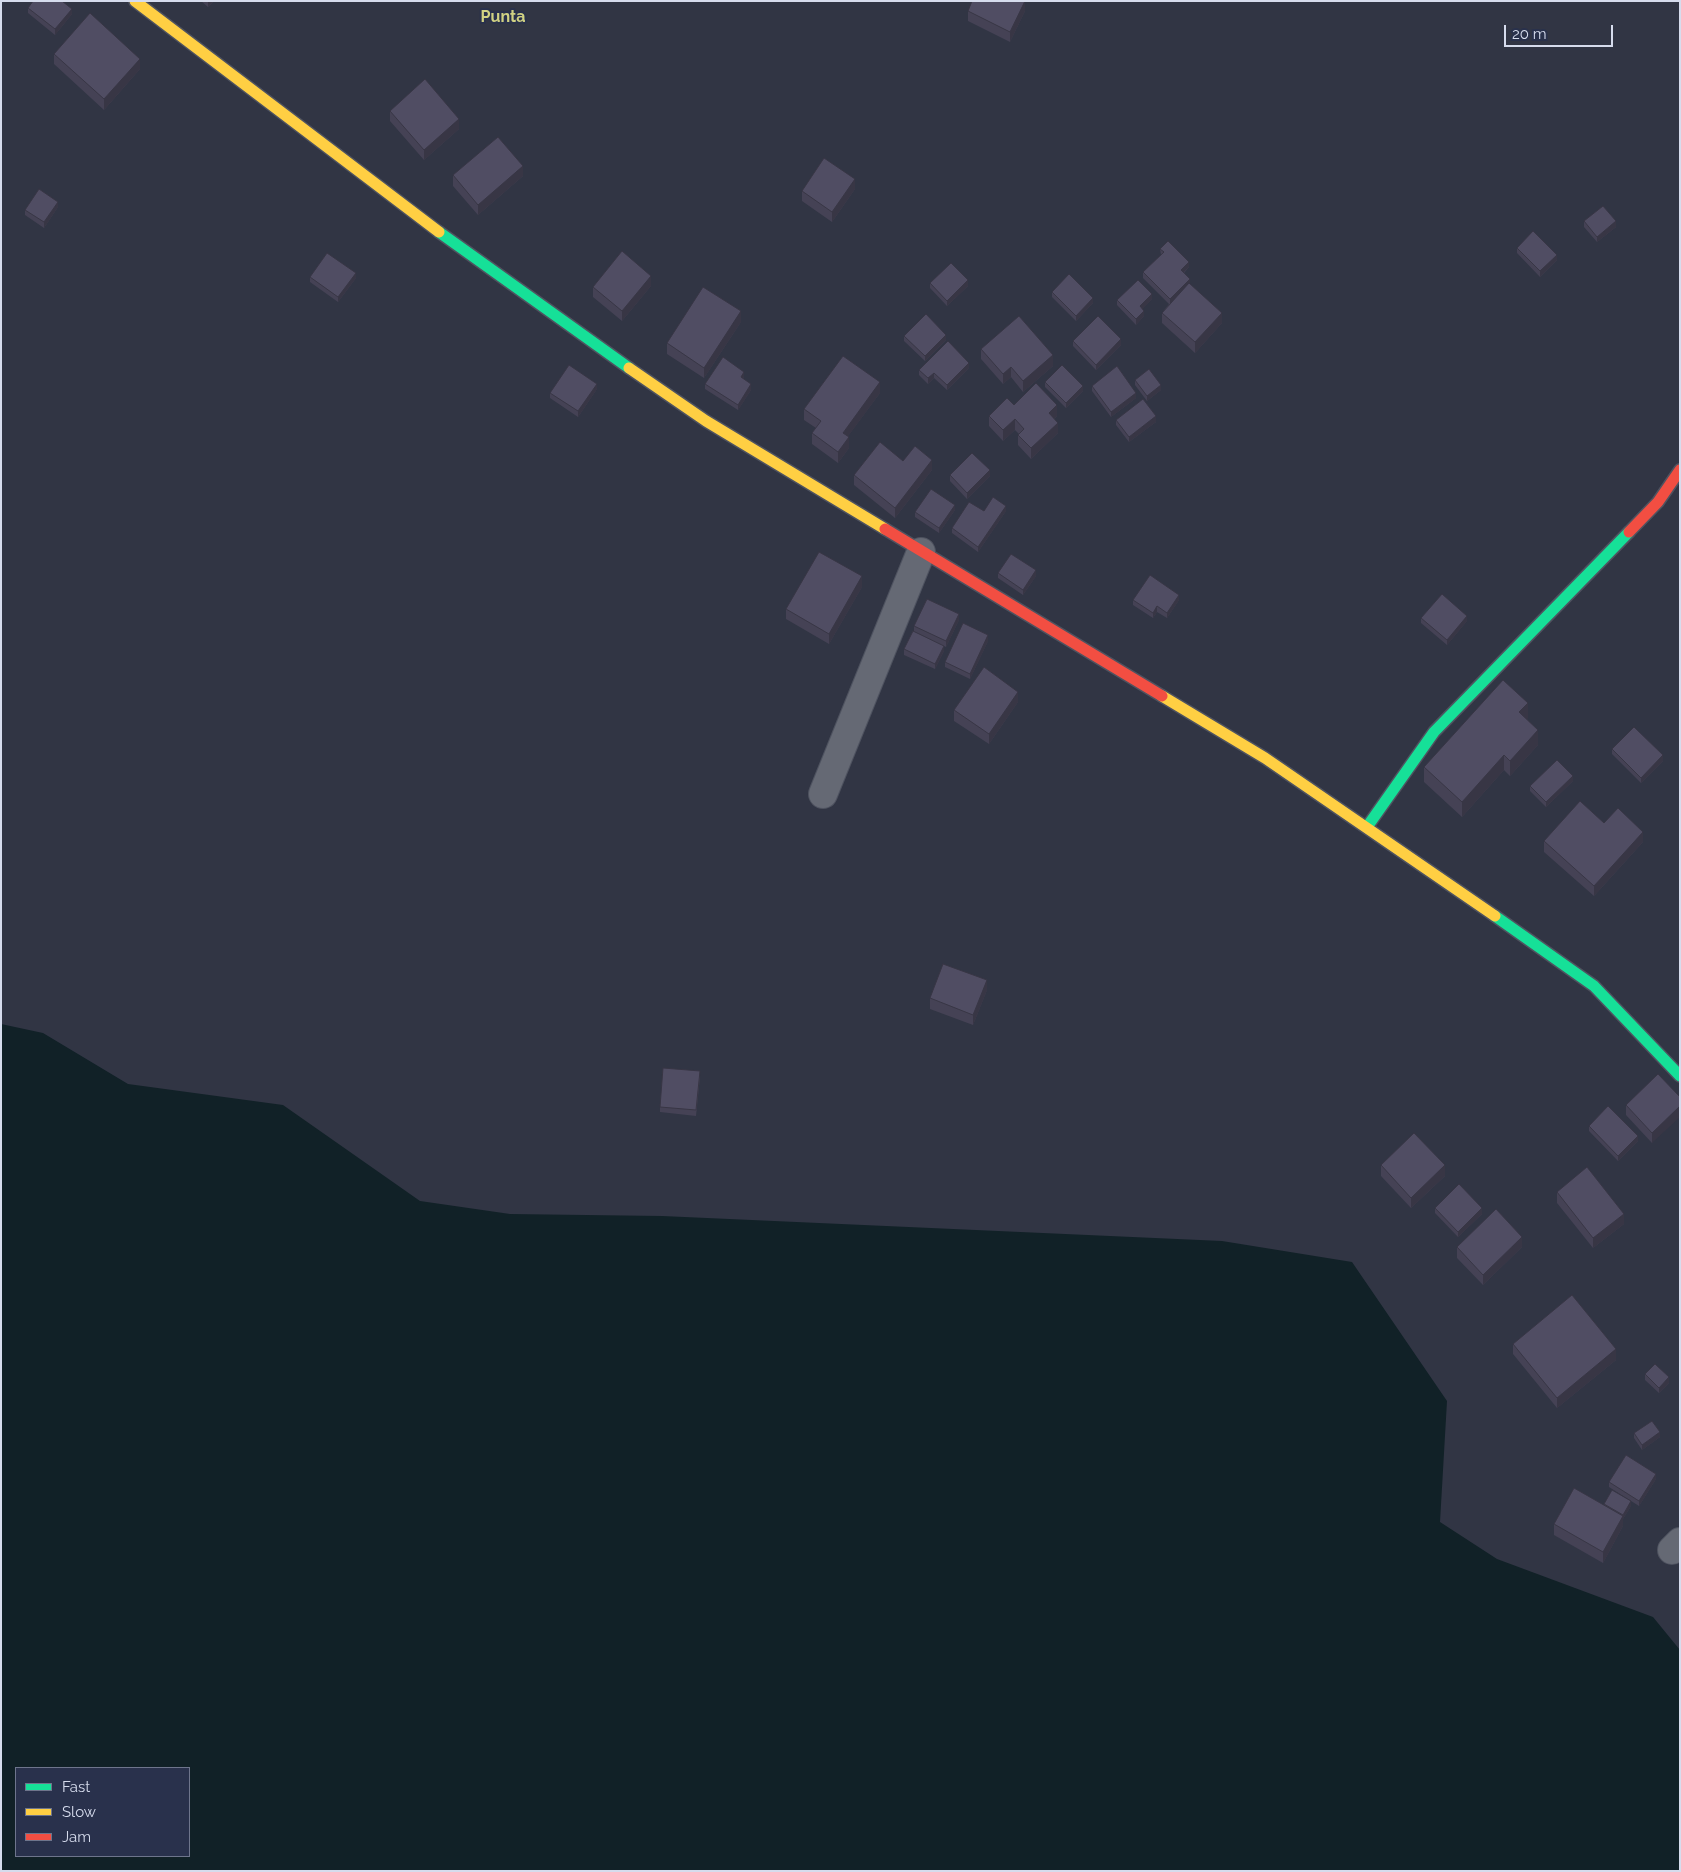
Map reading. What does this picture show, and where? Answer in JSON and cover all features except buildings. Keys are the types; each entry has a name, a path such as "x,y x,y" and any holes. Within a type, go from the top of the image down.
{"street":[{"path":"135,1 482,265 706,421 1265,758 1367,827 1594,986 1680,1076"},
{"path":"1367,827 1434,732 1669,501 1680,470"},
{"path":"823,794 921,552"}],"shaded area":[{"path":"1,1024 43,1033 128,1084 283,1105 420,1201 510,1214 662,1216 1222,1241 1352,1262 1447,1401 1440,1522 1497,1559 1653,1617 1680,1650 1680,1871 1,1871"}],"traffic: fast":[{"path":"439,232 629,368"},
{"path":"1367,827 1434,732 1629,532"},
{"path":"1495,916 1594,986 1680,1076"}],"traffic: slow":[{"path":"135,1 439,232"},
{"path":"629,368 706,421 885,529"},
{"path":"1162,696 1265,758 1495,916"}],"traffic: jam":[{"path":"1629,532 1658,502 1680,470"},
{"path":"885,529 1162,696"}],"district":[{"name":"Punta","path":"503,17"}]}
